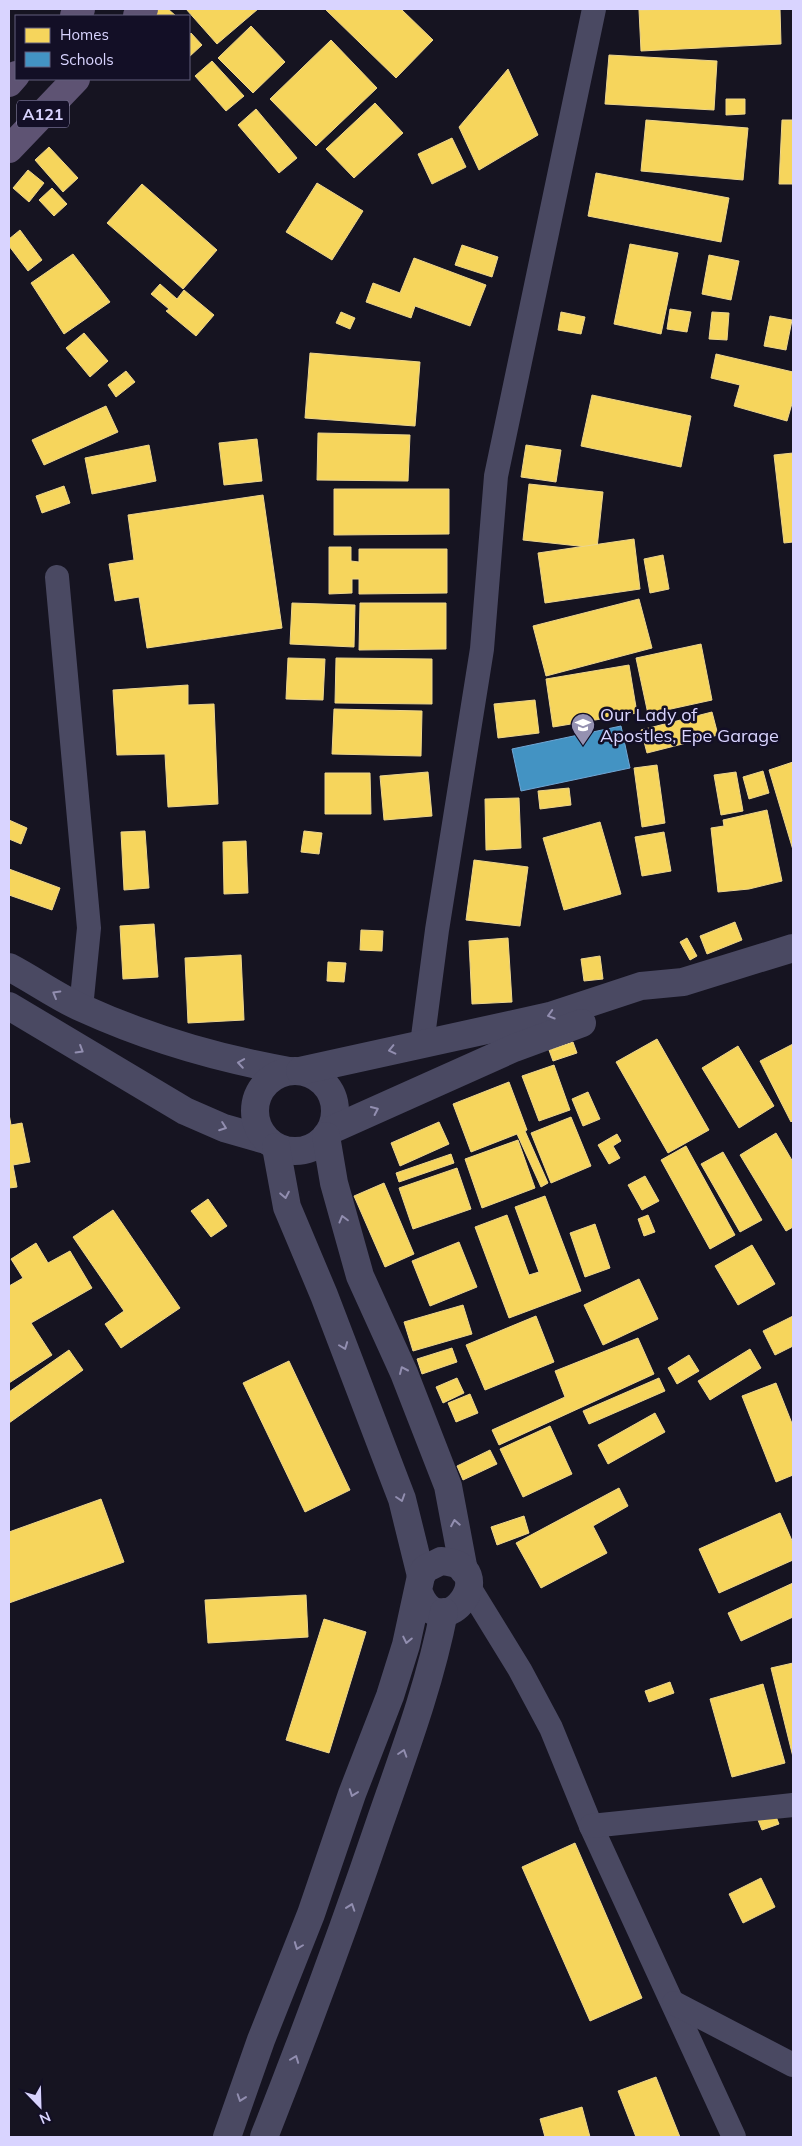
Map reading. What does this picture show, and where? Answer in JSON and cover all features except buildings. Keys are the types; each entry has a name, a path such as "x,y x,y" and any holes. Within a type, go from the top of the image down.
{"main road":[{"name":"A121","path":"9,149 75,80"}],"street":[{"path":"422,1044 437,930 482,649 496,476 594,9"},
{"path":"57,577 89,928 81,1008"},
{"path":"9,1006 185,1111 224,1128 271,1143 289,1151 303,1150 316,1145 328,1133 514,1048 654,997 683,982 793,948"},
{"path":"9,967 81,1008 176,1046 232,1061 294,1071 319,1077 332,1092 336,1112 328,1133 334,1183 360,1276 404,1373 448,1486 467,1579 463,1602 457,1608 444,1612 428,1607 420,1585 402,1499 324,1294 287,1207 271,1143 258,1129 255,1117 255,1104 259,1092 266,1082 277,1074 294,1071 422,1044 550,1016 640,986 683,982"},
{"path":"227,2137 390,1696 425,1569 441,1561 450,1562 467,1579 551,1728 591,1826 734,2137"},
{"path":"264,2137 324,1986 392,1788 436,1654 444,1612"},
{"path":"591,1826 793,1805"},
{"path":"674,2003 793,2065"}],"place":[{"name":"Our Lady of Apostles, Epe Garage","path":"583,746"}]}
